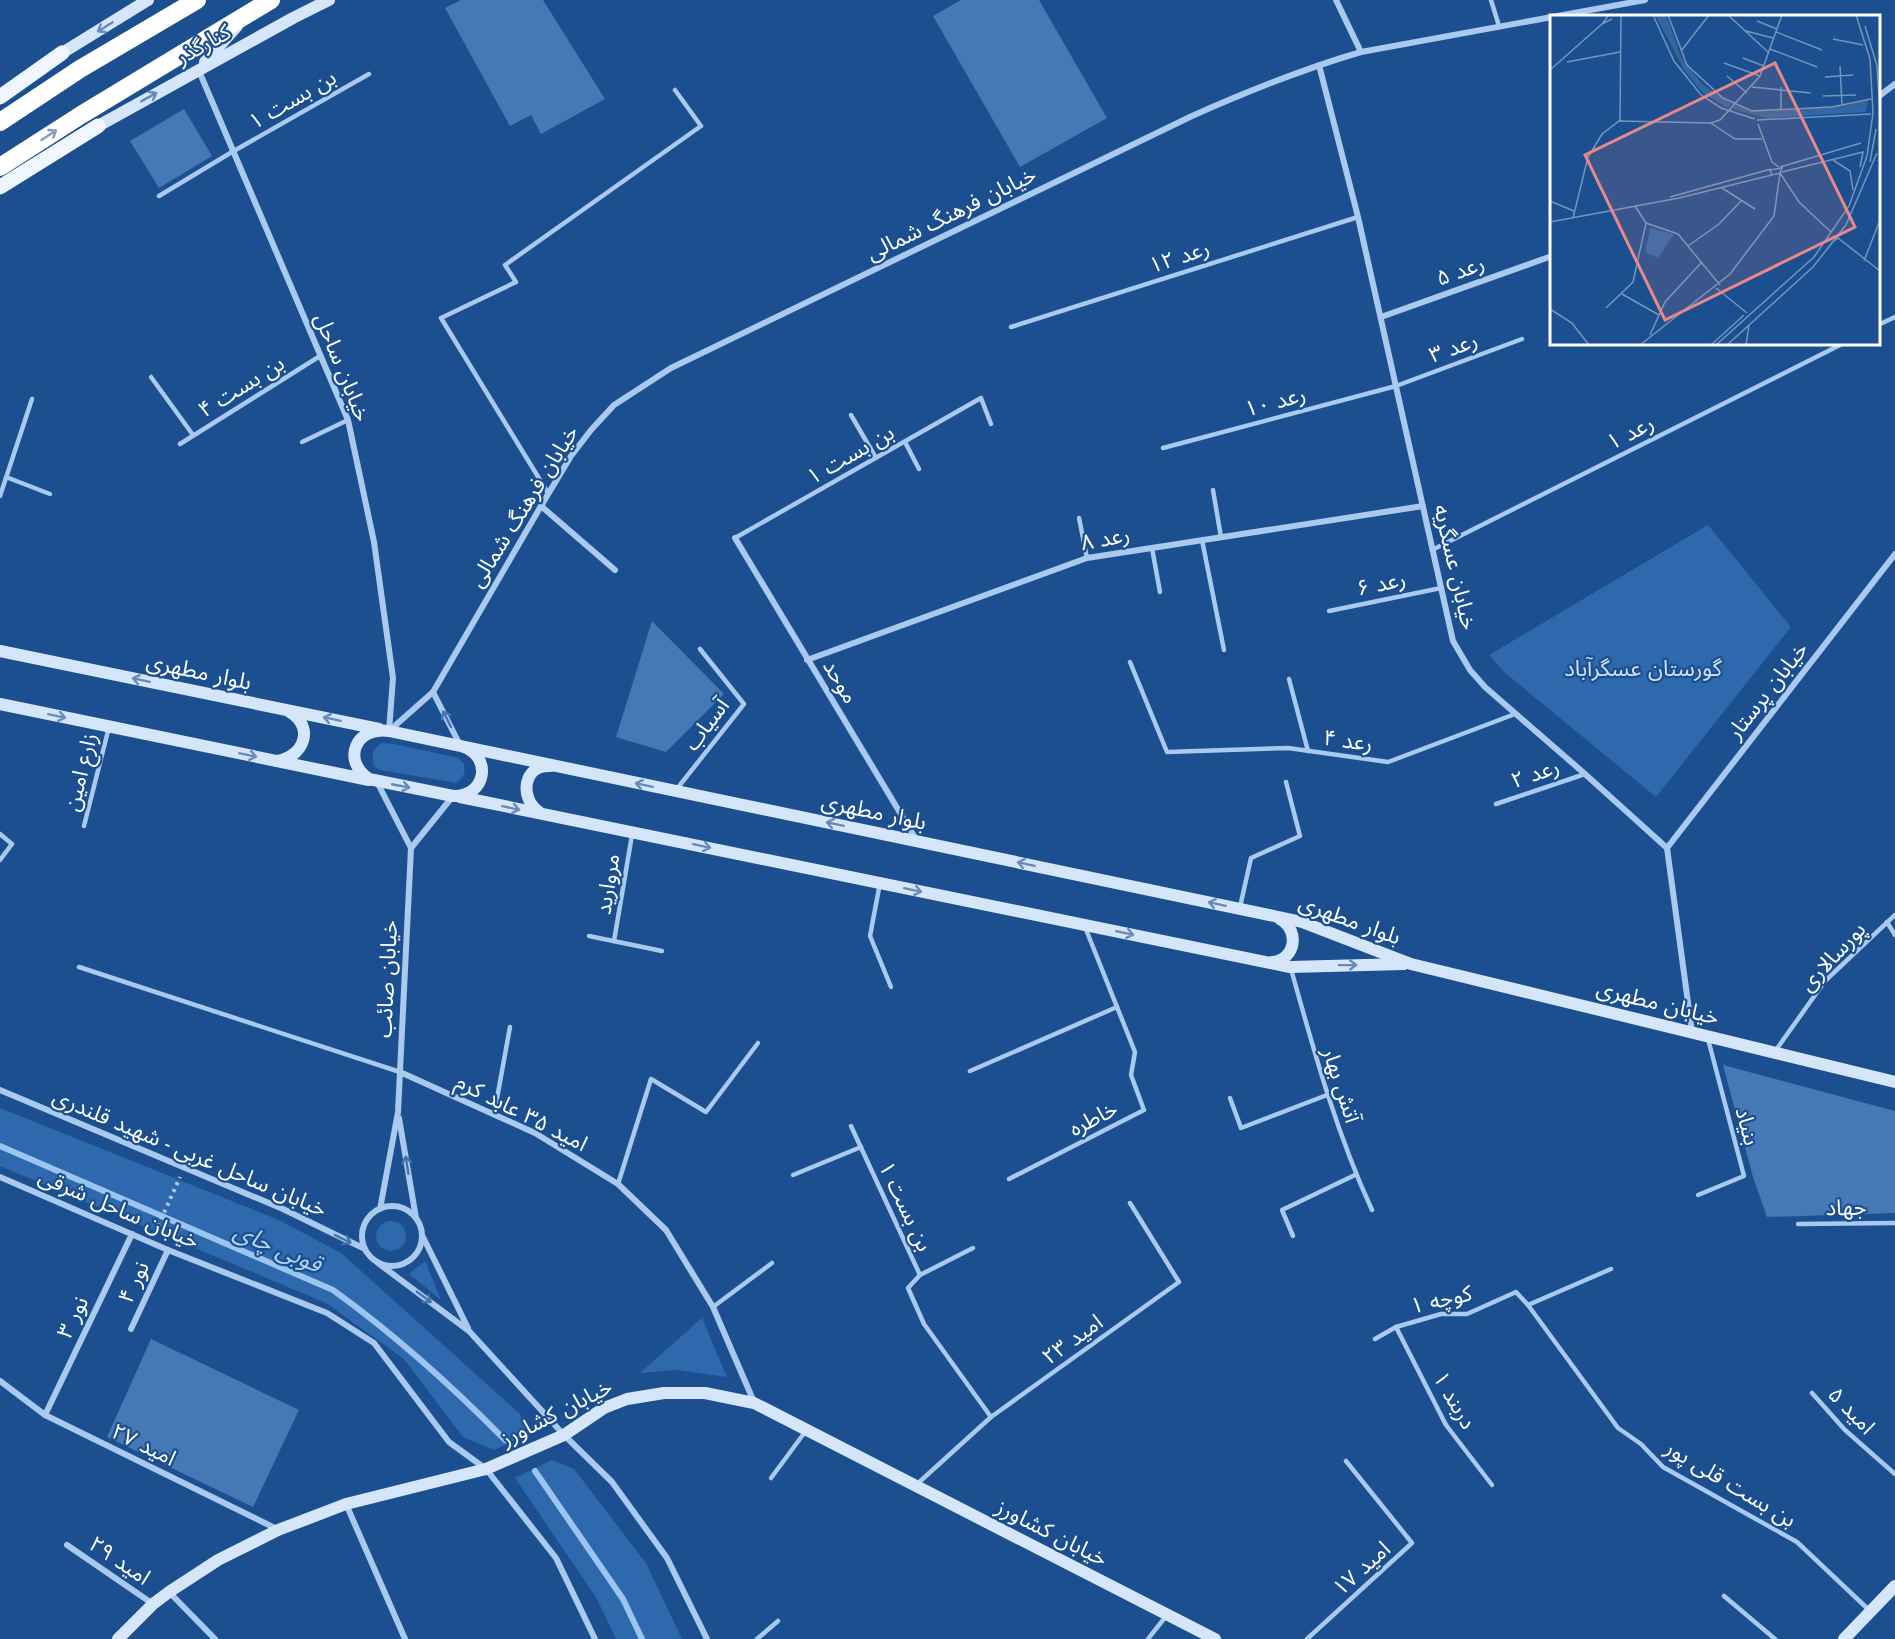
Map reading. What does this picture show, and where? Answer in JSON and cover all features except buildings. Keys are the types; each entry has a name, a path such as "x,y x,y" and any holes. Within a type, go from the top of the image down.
{"highway":[{"path":"0,122 80,69 197,0"},
{"path":"0,167 248,12 271,0"}],"main road":[{"path":"0,97 62,53 148,0"},
{"name":"کنارگذر","path":"98,126 329,0"},
{"path":"198,70 248,12"},
{"path":"0,188 98,126"},
{"name":"بلوار مطهری","path":"0,651 1302,922 1411,964"},
{"path":"0,704 377,781"},
{"path":"276,761 291,757 298,751 304,735 299,719 286,710"},
{"path":"377,781 362,774 357,767 355,751 363,736 379,730 389,731"},
{"path":"453,796 462,796 477,787 482,771 477,754 461,746"},
{"path":"545,815 531,806 526,790 527,781 538,768 546,765 555,766"},
{"name":"بلوار مطهری","path":"377,781 1290,967 1411,964"},
{"path":"1265,962 1280,961 1287,956 1291,948 1292,931 1288,923 1274,916"},
{"name":"خیابان مطهری","path":"1411,964 1895,1082"},
{"name":"خیابان کشاورز","path":"118,1639 153,1604 169,1592 218,1560 278,1530 346,1504 486,1469 564,1435 604,1407 627,1399 664,1393 705,1393 754,1402 1215,1639"},
{"path":"1844,1639 1895,1586"}],"street":[{"path":"1336,0 1361,52"},
{"name":"خیابان فرهنگ شمالی","path":"1561,15 1645,0"},
{"name":"خیابان فرهنگ شمالی","path":"389,731 433,692 548,493 571,456 591,430 614,405 671,368 1192,116 1256,88 1361,52 1550,17"},
{"name":"خیابان عسگریه","path":"1319,65 1358,217 1450,631 1461,656 1485,687 1667,848"},
{"name":"خیابان ساحل","path":"198,70 348,420 374,542 393,678 389,731"},
{"path":"1880,95 1895,84"},
{"name":"رعد ۵","path":"1381,317 1550,256"},
{"path":"541,506 615,570"},
{"name":"رعد ۸","path":"807,660 1087,558 1423,506"},
{"name":"موحد","path":"735,538 917,842"},
{"name":"خیابان پرستار","path":"1667,848 1895,554"},
{"path":"433,692 461,746"},
{"name":"خیابان صائب","path":"377,781 411,848 398,1112 380,1209"},
{"path":"411,848 453,796"},
{"path":"1667,848 1692,1032"},
{"name":"امید ۳۵ عابد کرم","path":"400,1072 535,1133 618,1184 666,1230 713,1307 754,1402"},
{"name":"خیابان ساحل غربی - شهید قلندری","path":"0,1090 283,1209 365,1249"},
{"name":"خیابان صائب","path":"398,1112 416,1219"},
{"name":"خیابان ساحل شرقی","path":"0,1177 168,1250 327,1313 374,1343 449,1442 486,1469 556,1558 596,1639"},
{"path":"469,1331 416,1219 404,1209 396,1207 380,1209 372,1214 362,1230 362,1240 370,1257 469,1331 564,1435 612,1482 667,1558 707,1639"},
{"path":"378,1263 396,1266 405,1263 418,1251 422,1233"},
{"name":"نور ۳","path":"45,1415 132,1234"},
{"name":"نور ۴","path":"131,1329 168,1250"},
{"name":"امید ۲۷","path":"0,1382 45,1415 278,1530"},
{"path":"346,1504 405,1639"},
{"name":"امید ۲۹","path":"66,1545 153,1604"},
{"path":"169,1592 215,1639"}],"lane":[{"path":"1491,0 1499,26"},
{"name":"بن بست ۱","path":"159,196 369,74"},
{"path":"548,493 441,318 516,282 505,265 700,126 675,90"},
{"name":"رعد ۱۲","path":"1011,327 1358,217"},
{"path":"1880,324 1895,317"},
{"name":"رعد ۳","path":"1396,386 1522,339"},
{"name":"رعد ۱","path":"1432,550 1840,345"},
{"name":"بن بست ۴","path":"180,444 320,356"},
{"path":"151,377 194,435"},
{"name":"رعد ۱۰","path":"1163,448 1396,386"},
{"name":"بن بست ۱","path":"735,538 981,398 991,424"},
{"path":"0,496 32,399"},
{"path":"851,415 876,458"},
{"path":"302,442 348,420"},
{"path":"905,442 919,469"},
{"path":"6,477 50,494"},
{"path":"1213,490 1221,537"},
{"path":"1079,518 1087,558"},
{"path":"1202,540 1224,650"},
{"path":"1152,548 1160,592"},
{"name":"رعد ۶","path":"1329,611 1441,588"},
{"name":"آسیاب","path":"675,791 744,704 700,649"},
{"name":"رعد ۴","path":"1130,662 1167,752 1288,748 1388,762 1515,714"},
{"path":"1288,679 1308,751"},
{"name":"زارع امین","path":"84,826 109,726"},
{"name":"رعد ۲","path":"1496,804 1585,774"},
{"path":"1240,909 1251,858 1300,836 1286,782"},
{"name":"مروارید","path":"614,941 632,832"},
{"path":"0,834 12,844 0,860"},
{"path":"880,883 870,936 891,987"},
{"name":"پورسالاری","path":"1775,1053 1825,981 1895,915"},
{"path":"1887,922 1895,935"},
{"name":"خاطره","path":"1009,1179 1144,1110 1131,1075 1135,1052 1084,925"},
{"path":"589,936 662,951"},
{"path":"79,967 400,1072"},
{"name":"آتش بهار","path":"1290,967 1327,1095 1355,1175 1372,1210"},
{"path":"970,1071 1117,1007"},
{"path":"494,1115 510,1027"},
{"name":"بنیاد","path":"1698,1195 1744,1176 1707,1036"},
{"path":"618,1184 651,1079 706,1112 758,1043"},
{"path":"1230,1098 1241,1128 1327,1095"},
{"name":"بن بست ۱","path":"851,1126 920,1275 908,1288 924,1324 991,1417"},
{"path":"793,1175 861,1147"},
{"path":"1293,1236 1282,1210 1355,1175"},
{"name":"امید ۲۳","path":"916,1485 991,1417 1179,1282 1130,1203"},
{"name":"جهاد","path":"1798,1224 1895,1223"},
{"path":"920,1275 973,1248"},
{"path":"713,1307 772,1263"},
{"path":"1528,1305 1611,1269"},
{"name":"بن بست قلی پور","path":"1516,1292 1618,1428 1641,1444 1663,1467 1797,1542 1871,1612"},
{"name":"کوچه ۱","path":"1375,1339 1396,1327 1441,1314 1467,1314 1516,1292"},
{"name":"دربند ۱","path":"1396,1327 1446,1425 1492,1485"},
{"name":"امید ۵","path":"1812,1393 1845,1430 1895,1474"},
{"path":"771,1478 806,1429"},
{"name":"امید ۱۷","path":"1307,1639 1412,1543 1346,1461"},
{"path":"1724,1596 1775,1639"},
{"path":"1148,1639 1167,1614"},
{"path":"757,1639 778,1621"}],"path":[{"path":"152,1242 184,1167"}],"green space":[{"name":"گورستان عسگرآباد","path":"1708,525 1791,627 1656,797 1504,672 1489,655"},
{"path":"382,743 459,758 465,770 456,783 380,770 374,766 373,755 374,750"},
{"path":"0,1108 279,1220 341,1253 520,1414 529,1434 494,1450 463,1437 404,1359 326,1303 0,1166"},
{"path":"391,1221 402,1225 406,1236 402,1247 391,1251 380,1247 376,1236 380,1225"},
{"path":"425,1261 441,1300 409,1274"},
{"path":"702,1318 727,1377 676,1370 640,1373"},
{"path":"552,1460 574,1469 646,1563 682,1639 616,1639 597,1599 515,1478"}],"waterway":[{"name":"قوبی چای","path":"0,1146 333,1290 422,1361 505,1440"},
{"name":"قوبی چای","path":"535,1471 623,1599 642,1639"}]}
